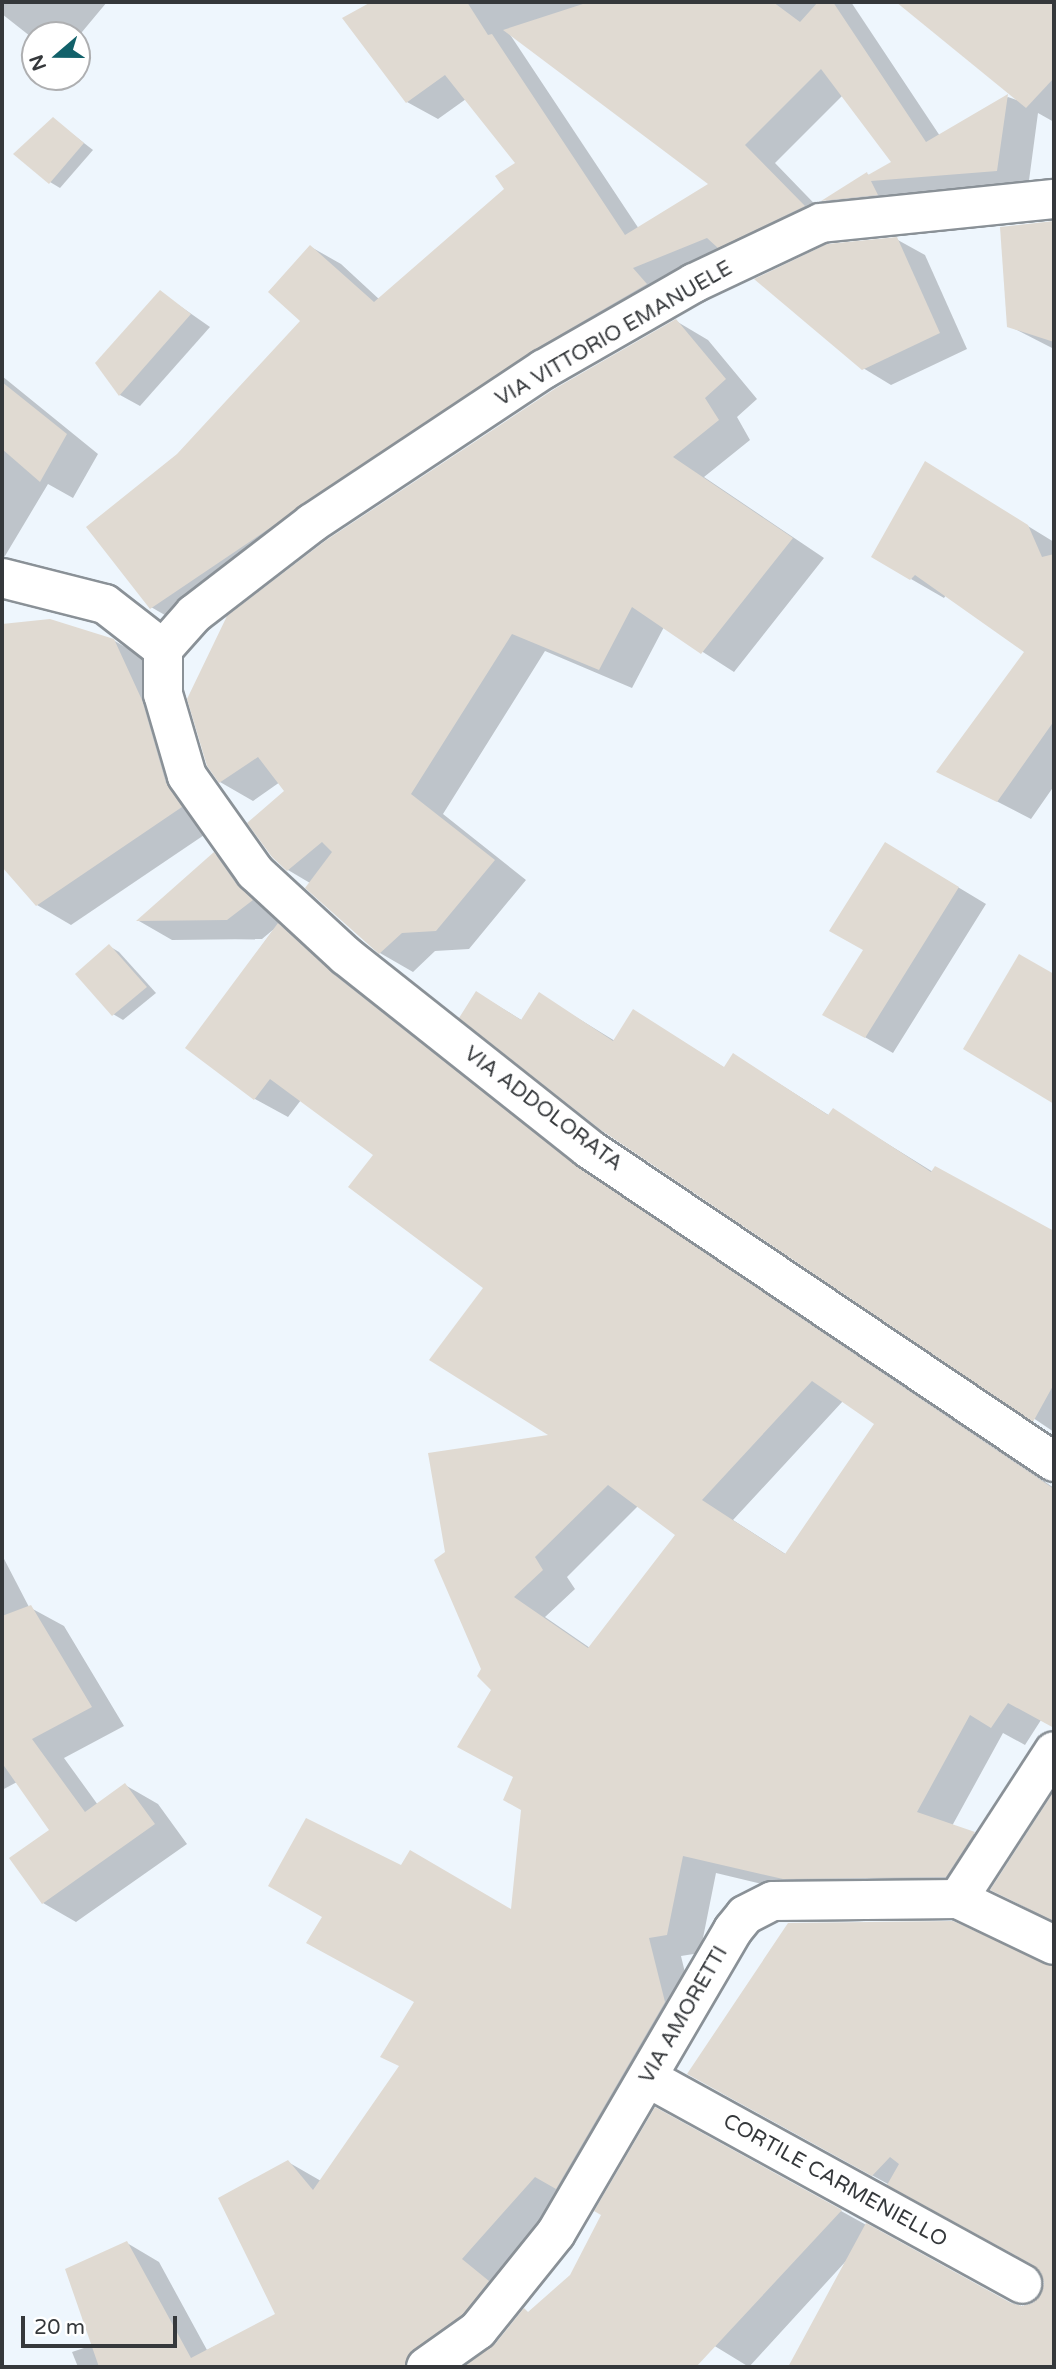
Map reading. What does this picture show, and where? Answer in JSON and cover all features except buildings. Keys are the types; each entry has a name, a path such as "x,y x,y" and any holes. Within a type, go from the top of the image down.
{"street":[{"name":"VIA VITTORIO EMANUELE","path":"163,649 194,614 312,523 544,369 694,283 821,223 1054,199"},
{"path":"2,578 105,604 163,649"},
{"name":"VIA ADDOLORATA","path":"163,649 163,694 187,776 255,872 346,956 589,1148 1054,1462"},
{"path":"958,1899 1054,1751"},
{"name":"VIA AMORETTI","path":"426,2367 478,2330 556,2234 733,1930 745,1915 773,1900 958,1899 1054,1945"},
{"name":"CORTILE CARMENIELLO","path":"648,2078 1022,2284"}]}
